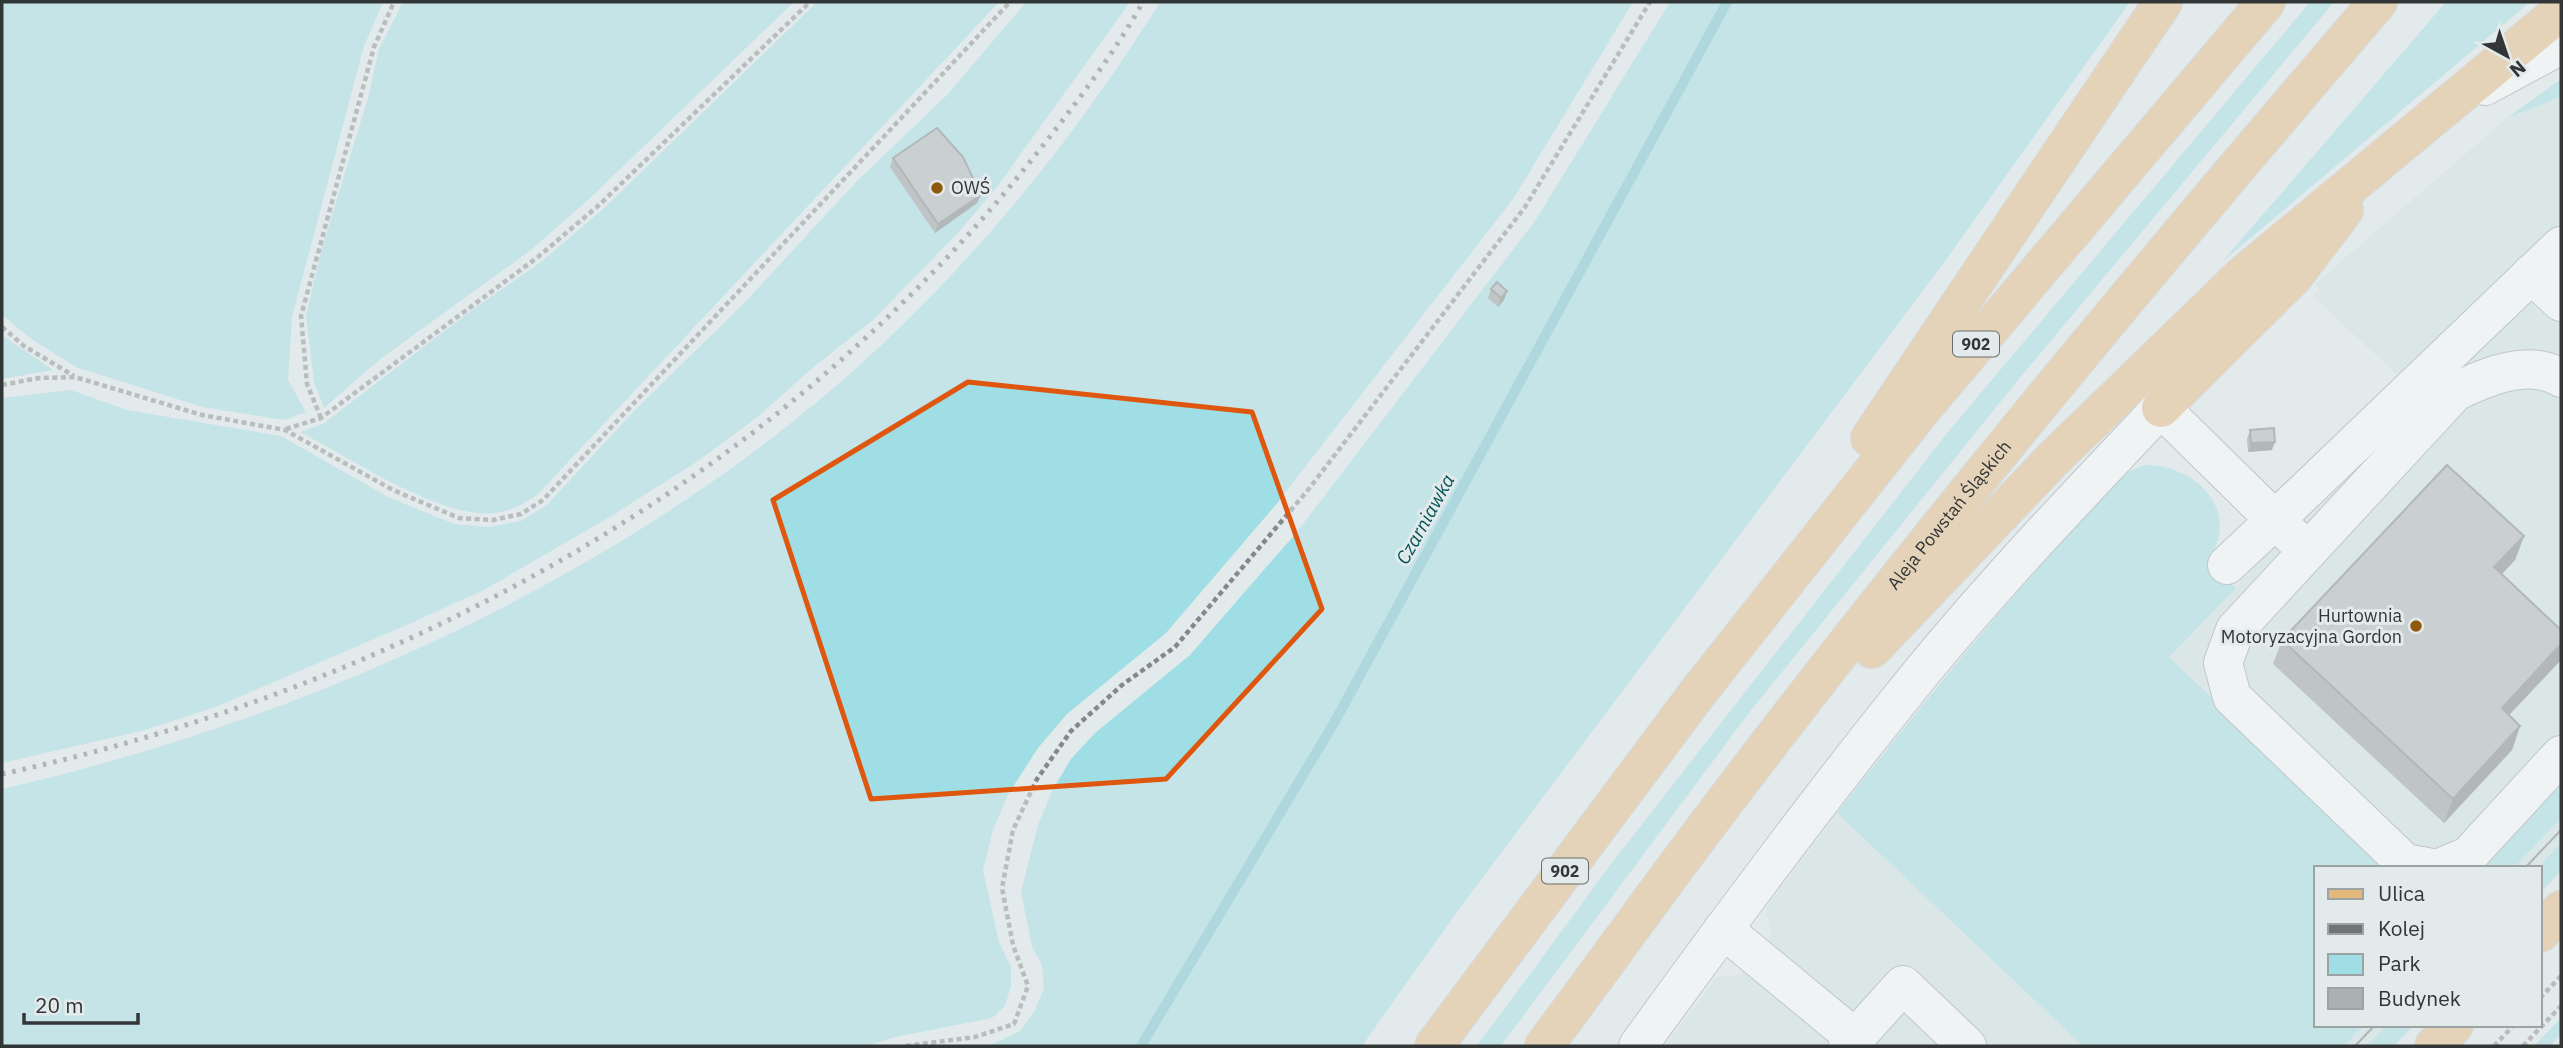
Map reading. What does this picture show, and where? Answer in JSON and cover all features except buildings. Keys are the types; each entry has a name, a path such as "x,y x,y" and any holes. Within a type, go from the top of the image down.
{"main road":[{"path":"1696,695 2163,2"},
{"name":"902","path":"1434,1046 1696,695 1922,409 2266,2"},
{"name":"Aleja Powstań Śląskich","path":"1544,1046 1720,808 1919,554 2174,239 2378,2"},
{"path":"1720,808 2054,458 2242,276 2561,11"},
{"path":"2161,408 2294,276 2386,156"},
{"path":"2542,931 2561,911"},
{"path":"2434,1046 2452,1027"}],"street":[{"path":"2446,107 2561,45"},
{"path":"2227,565 2561,246"},
{"path":"2532,274 2561,302"},
{"path":"2422,866 2406,863 2232,697 2223,663 2235,630 2455,392 2486,376 2516,370 2551,372 2561,378"},
{"path":"1638,1046 1723,929 1897,702 2048,526 2161,408 2306,551"},
{"path":"2444,866 2468,856 2561,755"},
{"path":"1723,929 1852,1042 1903,985 1967,1046"}],"path":[{"path":"321,418 307,384 301,316 374,47 394,2"},
{"path":"285,430 321,418 538,257 598,205 810,2"},
{"path":"2,327 24,346 75,377 202,415 285,430 393,490 459,517 493,520 520,514 543,500 1010,2"},
{"path":"906,1046 975,1037 1014,1024 1028,986 1013,946 1002,888 1013,830 1038,779 1071,732 1122,685 1175,647 1308,490 1525,207 1650,2"},
{"path":"2,385 39,378 75,377"},
{"path":"2542,996 2561,976"},
{"path":"2542,1026 2561,1006"},
{"path":"2494,1046 2512,1027"},
{"path":"2523,1046 2541,1027"}],"highlighted area":[{"path":"968,382 1252,412 1322,609 1166,779 871,799 773,500"}],"shaded area":[{"path":"2561,97 2561,784 2484,866 2388,866 2169,657 2264,557 2425,401 2313,296 2319,289 2315,284 2507,118"},
{"path":"1837,813 2083,1046 1665,1046 1716,978 1742,974 1771,936 1766,908"},
{"path":"2561,818 2561,843 2539,866 2516,866"},
{"path":"2361,1027 2385,1027 2367,1046 2343,1046"}],"green space":[{"path":"2,2 383,2 364,46 292,317 288,380 306,412 284,420 202,407 76,367 30,338 2,315"},
{"path":"403,2 794,2 589,199 531,250 383,357 324,408 314,382 306,316 322,248 368,98 379,49"},
{"path":"817,2 999,2 538,494 506,511 494,513 473,513 448,507 395,484 300,432 323,424 473,309 541,262 602,210"},
{"path":"1026,2 1130,2 997,187 956,235 873,320 810,370 760,415 698,461 613,515 484,590 218,706 145,730 2,763 2,398 71,390 127,410 281,436 388,497 454,524 488,527 521,521 547,505 633,412 745,302 857,181 948,94"},
{"path":"1160,2 1633,2 1513,199 1274,507 1166,633 1067,714 1038,748 1009,793 993,830 983,870 999,942 1011,967 1011,986 1005,1006 992,1018 895,1037 868,1046 2,1046 2,789 122,758 242,720 361,674 478,620 591,559 699,491 800,416 893,334 968,257 1070,134"},
{"path":"1670,2 2130,2 1951,253 1459,909 1362,1046 988,1046 1020,1031 1035,1010 1044,988 1042,965 1032,947 1021,892 1038,825 1052,791 1071,759 1095,733 1190,655 1296,533 1535,221"},
{"path":"2310,2 2334,2 2019,379 1748,714 1501,1046 1477,1046 1611,864 1948,432"},
{"path":"2446,2 2530,2 2222,262"},
{"path":"2561,79 2561,97 2507,118"},
{"path":"2,335 53,370 2,379"},
{"path":"2144,465 2173,469 2186,475 2208,494 2216,506 2219,520 2218,538 2208,561 2236,588 2169,657 2388,866 2314,866 2314,1027 2362,1027 2344,1046 2083,1046 1837,813 2007,603 2115,482"},
{"path":"2561,784 2561,818 2516,866 2484,866"},
{"path":"2561,843 2561,871 2542,891 2542,866 2539,866"},
{"path":"2561,1018 2561,1034 2550,1046 2534,1046"},
{"path":"2385,1027 2412,1027 2394,1046 2367,1046"}],"waterway":[{"name":"Czarniawka","path":"1141,1046 1334,723 1727,2"}],"tram line":[{"path":"2527,866 2561,830"},
{"path":"2355,1046 2373,1027"}],"railway":[{"path":"2,774 151,736 296,686 438,625 574,553 703,469 824,375 936,269 1051,135 1106,60 1143,2"}],"place":[{"name":"OWŚ","path":"937,188"},
{"name":"Hurtownia Motoryzacyjna Gordon","path":"2416,626"}]}
